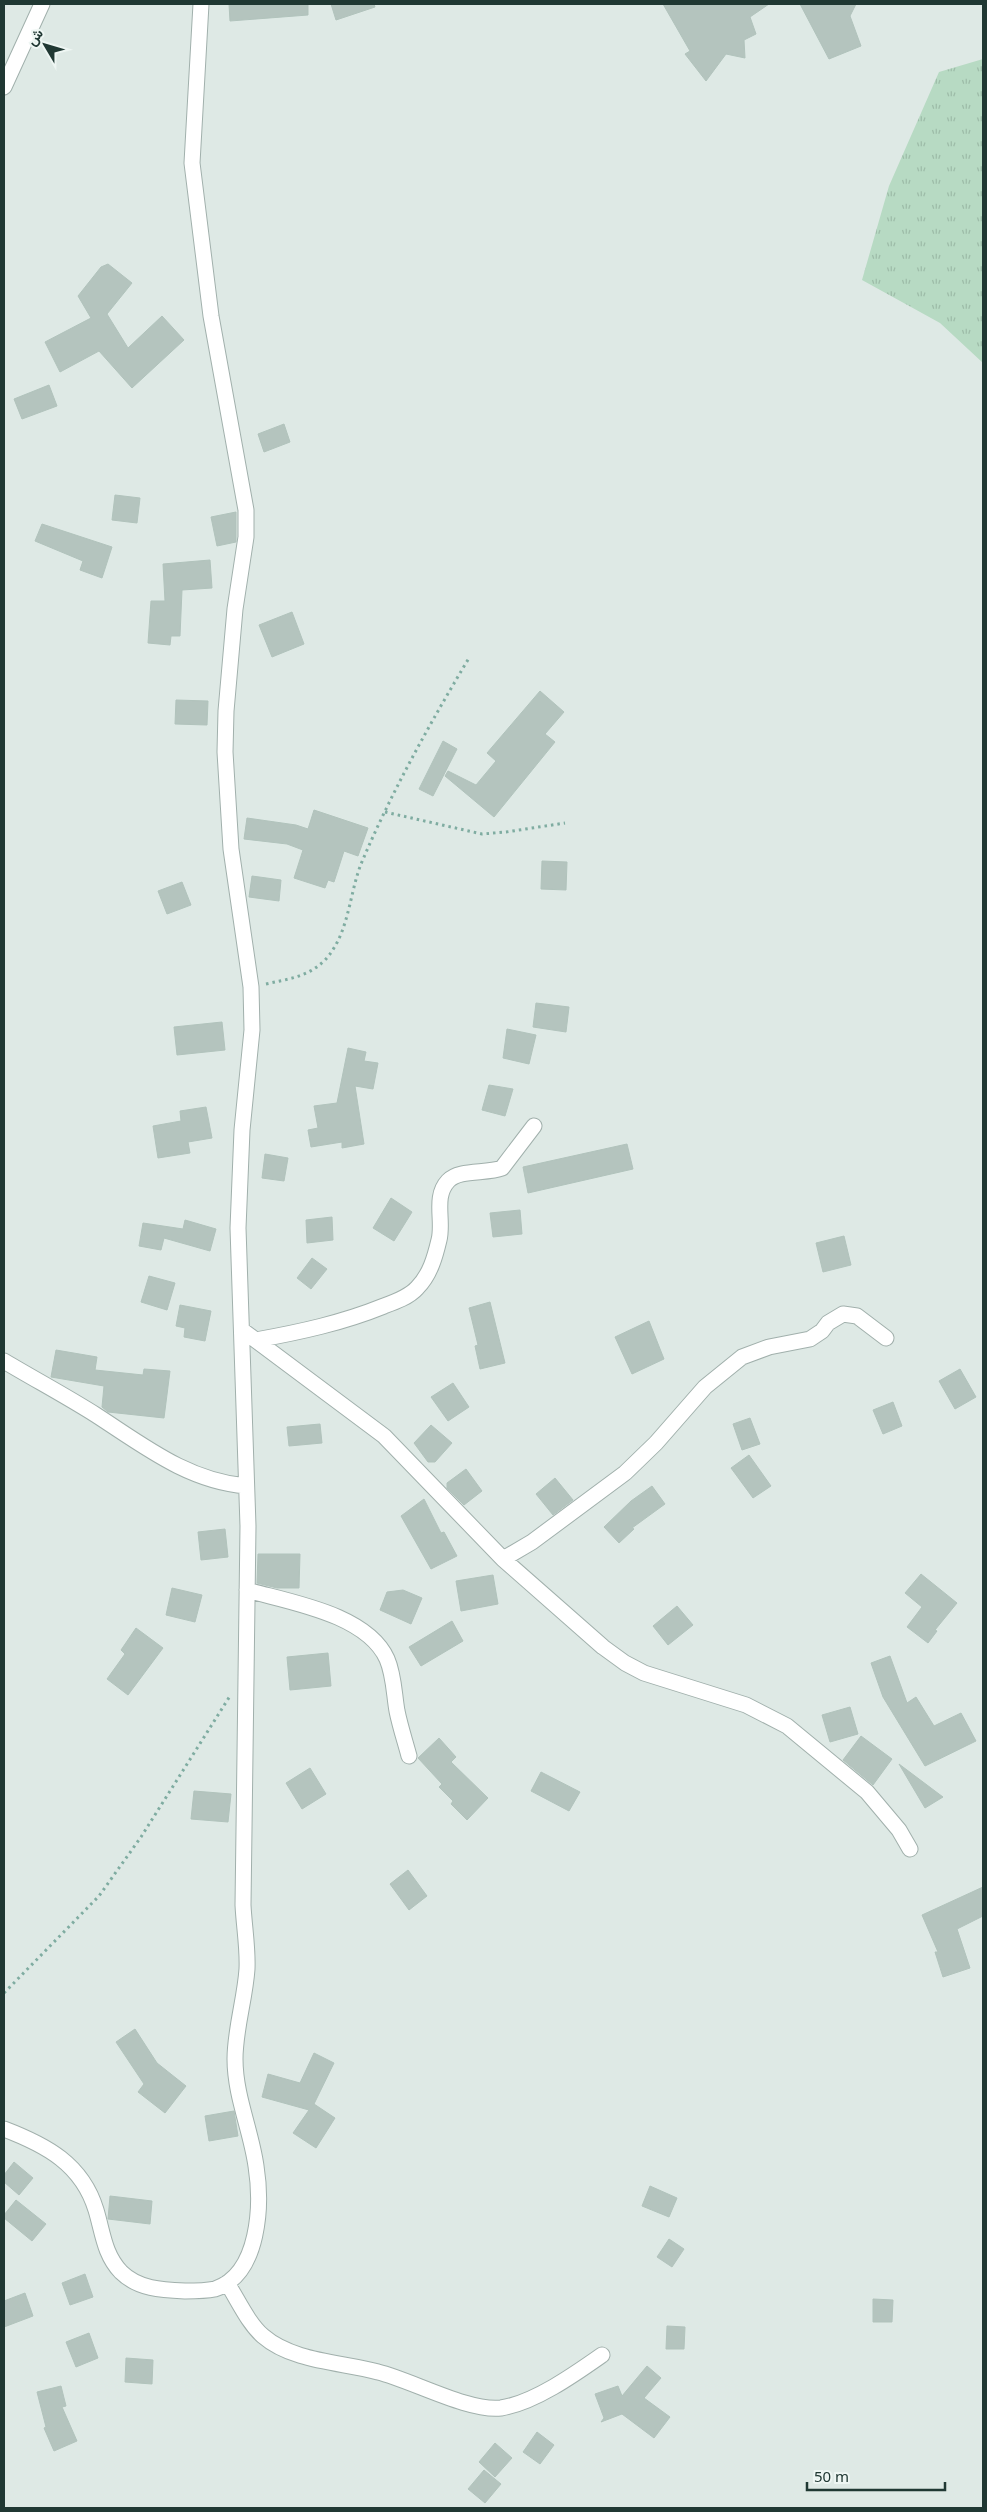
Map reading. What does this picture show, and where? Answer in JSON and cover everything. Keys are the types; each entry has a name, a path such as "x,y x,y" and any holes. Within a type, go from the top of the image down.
{"street":[{"path":"4,87 42,4"},
{"path":"4,2130 48,2150 68,2162 80,2176 96,2211 102,2238 110,2259 123,2274 141,2285 161,2290 214,2289 227,2283 239,2272 248,2256 256,2234 258,2206 256,2167 237,2088 235,2058 247,1967 243,1905 247,1590 246,1486 242,1330 238,1267 239,1175 252,1030 251,987 232,849 225,752 230,667 246,537 246,510 211,316 192,163 201,4"},
{"path":"256,1340 310,1331 339,1323 401,1299 417,1289 427,1276 435,1256 440,1236 439,1204 441,1193 447,1182 456,1175 502,1168 534,1126"},
{"path":"503,1559 532,1542 625,1473 656,1443 705,1387 742,1357 769,1347 810,1338 822,1332 828,1323 843,1314 857,1316 886,1338"},
{"path":"242,1330 384,1436 503,1559 603,1647 644,1674 746,1704 787,1726 867,1792 900,1830 910,1849"},
{"path":"4,1361 60,1392 176,1466 205,1479 225,1484 246,1486"},
{"path":"247,1590 317,1610 347,1621 379,1646 387,1659 393,1681 397,1711 409,1756"},
{"path":"227,2283 263,2336 277,2345 298,2354 379,2372 480,2406 501,2408 528,2399 572,2377 602,2355"}],"path":[{"path":"251,987 294,979 313,970 326,958 339,938 360,867 385,812 424,736 468,658"},
{"path":"385,812 482,834 565,823"},
{"path":"4,1992 98,1896 141,1836 230,1695"}],"green space":[{"path":"983,59 983,363 940,323 862,280 889,186 939,72"}],"building":[{"path":"229,4 308,4 308,15 230,21"},
{"path":"331,4 374,4 375,7 336,20"},
{"path":"663,4 769,4 750,17 756,34 744,40 745,58 726,54 706,81 685,54 690,51"},
{"path":"800,4 856,4 850,16 861,46 829,59"},
{"path":"108,264 132,283 107,314 128,348 162,316 184,340 132,388 99,351 60,372 45,342 91,318 78,296 101,267"},
{"path":"49,385 57,406 22,419 14,399"},
{"path":"284,424 290,442 264,452 258,434"},
{"path":"115,495 140,498 137,523 112,520"},
{"path":"236,512 236,542 217,546 211,517"},
{"path":"42,524 112,547 102,578 80,570 83,561 35,541"},
{"path":"210,560 212,588 182,590 180,636 171,636 170,645 148,643 151,601 165,601 163,564"},
{"path":"292,612 304,644 272,657 259,625"},
{"path":"540,691 564,712 545,734 555,742 494,817 445,776 448,771 476,785 496,761 487,753"},
{"path":"176,700 208,701 207,725 175,724"},
{"path":"443,741 457,749 433,796 419,789"},
{"path":"314,810 368,828 358,856 344,851 334,882 328,880 325,888 294,878 303,850 287,844 244,839 247,818 296,825 308,829"},
{"path":"542,861 567,862 566,890 541,889"},
{"path":"252,876 281,880 279,901 249,897"},
{"path":"182,882 191,905 167,914 158,891"},
{"path":"536,1003 569,1007 566,1032 533,1027"},
{"path":"222,1022 225,1050 177,1055 174,1027"},
{"path":"507,1029 536,1035 529,1064 503,1058"},
{"path":"348,1048 366,1052 364,1061 378,1063 373,1089 355,1086 364,1144 342,1148 342,1142 311,1147 308,1130 318,1128 314,1106 337,1103"},
{"path":"489,1085 513,1089 505,1116 482,1110"},
{"path":"206,1107 212,1138 188,1142 190,1153 158,1158 153,1126 181,1121 180,1111"},
{"path":"627,1144 633,1169 528,1193 523,1167"},
{"path":"265,1154 288,1158 284,1181 262,1178"},
{"path":"391,1198 412,1212 394,1241 373,1228"},
{"path":"520,1210 522,1234 493,1237 490,1213"},
{"path":"332,1217 333,1240 307,1243 306,1220"},
{"path":"185,1220 216,1229 210,1251 164,1238 161,1250 139,1246 143,1223 183,1229"},
{"path":"844,1236 851,1265 823,1272 816,1243"},
{"path":"312,1258 327,1269 311,1289 297,1278"},
{"path":"149,1276 175,1283 167,1310 141,1302"},
{"path":"490,1302 505,1363 480,1369 475,1346 478,1345 469,1308"},
{"path":"180,1305 211,1311 205,1341 184,1337 185,1328 176,1326"},
{"path":"649,1321 664,1359 632,1374 615,1337"},
{"path":"56,1350 97,1357 95,1370 143,1375 144,1369 170,1371 164,1418 108,1412 102,1407 104,1386 51,1377"},
{"path":"960,1369 976,1397 955,1409 939,1381"},
{"path":"453,1383 469,1407 448,1421 431,1397"},
{"path":"893,1402 902,1426 883,1434 873,1410"},
{"path":"750,1418 760,1444 742,1450 733,1424"},
{"path":"320,1424 322,1443 289,1446 287,1427"},
{"path":"431,1425 452,1443 435,1462 428,1462 414,1443"},
{"path":"749,1455 771,1486 753,1498 731,1468"},
{"path":"466,1469 482,1491 464,1505 447,1488 447,1483"},
{"path":"555,1478 573,1500 553,1515 536,1494"},
{"path":"652,1486 665,1504 632,1528 634,1529 619,1543 604,1527 631,1501"},
{"path":"424,1499 441,1533 444,1532 457,1556 431,1569 401,1516"},
{"path":"225,1529 228,1557 201,1560 198,1532"},
{"path":"258,1554 300,1554 299,1588 277,1588 257,1583"},
{"path":"921,1574 957,1603 935,1630 937,1631 928,1643 907,1627 922,1607 905,1593"},
{"path":"493,1575 498,1604 461,1611 456,1581"},
{"path":"172,1588 202,1595 195,1622 166,1615"},
{"path":"403,1590 422,1598 411,1624 380,1610 387,1592"},
{"path":"677,1606 693,1625 668,1645 653,1626"},
{"path":"452,1621 463,1641 421,1666 409,1647"},
{"path":"136,1628 163,1648 128,1695 107,1679 125,1654 121,1650"},
{"path":"328,1653 331,1686 290,1690 287,1657"},
{"path":"890,1656 907,1703 916,1697 934,1726 961,1713 976,1741 925,1766 883,1697 871,1663"},
{"path":"850,1707 858,1734 830,1742 822,1715"},
{"path":"861,1736 892,1759 873,1785 843,1760"},
{"path":"439,1738 456,1757 451,1762 488,1798 467,1820 451,1804 453,1801 439,1787 442,1784 418,1758"},
{"path":"899,1764 943,1797 925,1808"},
{"path":"310,1768 326,1794 302,1809 286,1783"},
{"path":"541,1772 580,1792 569,1811 531,1791"},
{"path":"194,1791 231,1794 228,1822 191,1819"},
{"path":"408,1870 427,1896 409,1910 390,1884"},
{"path":"983,1887 983,1916 957,1929 970,1968 943,1977 935,1952 938,1952 922,1915"},
{"path":"135,2029 157,2063 186,2086 165,2113 138,2092 144,2084 116,2042"},
{"path":"314,2053 334,2063 314,2104 335,2118 316,2148 293,2133 309,2110 262,2097 268,2074 300,2083"},
{"path":"234,2111 238,2136 209,2141 205,2116"},
{"path":"14,2162 33,2178 19,2195 4,2182 4,2175"},
{"path":"650,2186 677,2198 669,2217 642,2206"},
{"path":"110,2196 152,2201 150,2224 108,2219"},
{"path":"16,2200 46,2224 32,2241 4,2218 4,2215"},
{"path":"669,2239 684,2249 672,2267 657,2257"},
{"path":"85,2274 93,2297 70,2305 62,2283"},
{"path":"25,2293 33,2316 4,2327 4,2301"},
{"path":"873,2299 893,2300 892,2322 873,2322"},
{"path":"667,2326 685,2327 684,2349 666,2349"},
{"path":"89,2333 98,2358 76,2367 66,2342"},
{"path":"126,2358 153,2360 152,2384 125,2382"},
{"path":"647,2366 661,2378 644,2398 670,2417 654,2438 622,2414 601,2422 604,2418 595,2394 618,2386 622,2396"},
{"path":"61,2386 66,2406 62,2407 77,2441 54,2451 44,2428 46,2427 37,2392"},
{"path":"537,2432 554,2445 540,2464 523,2452"},
{"path":"495,2443 512,2458 495,2477 479,2462"},
{"path":"484,2470 501,2484 485,2503 468,2489"}]}
